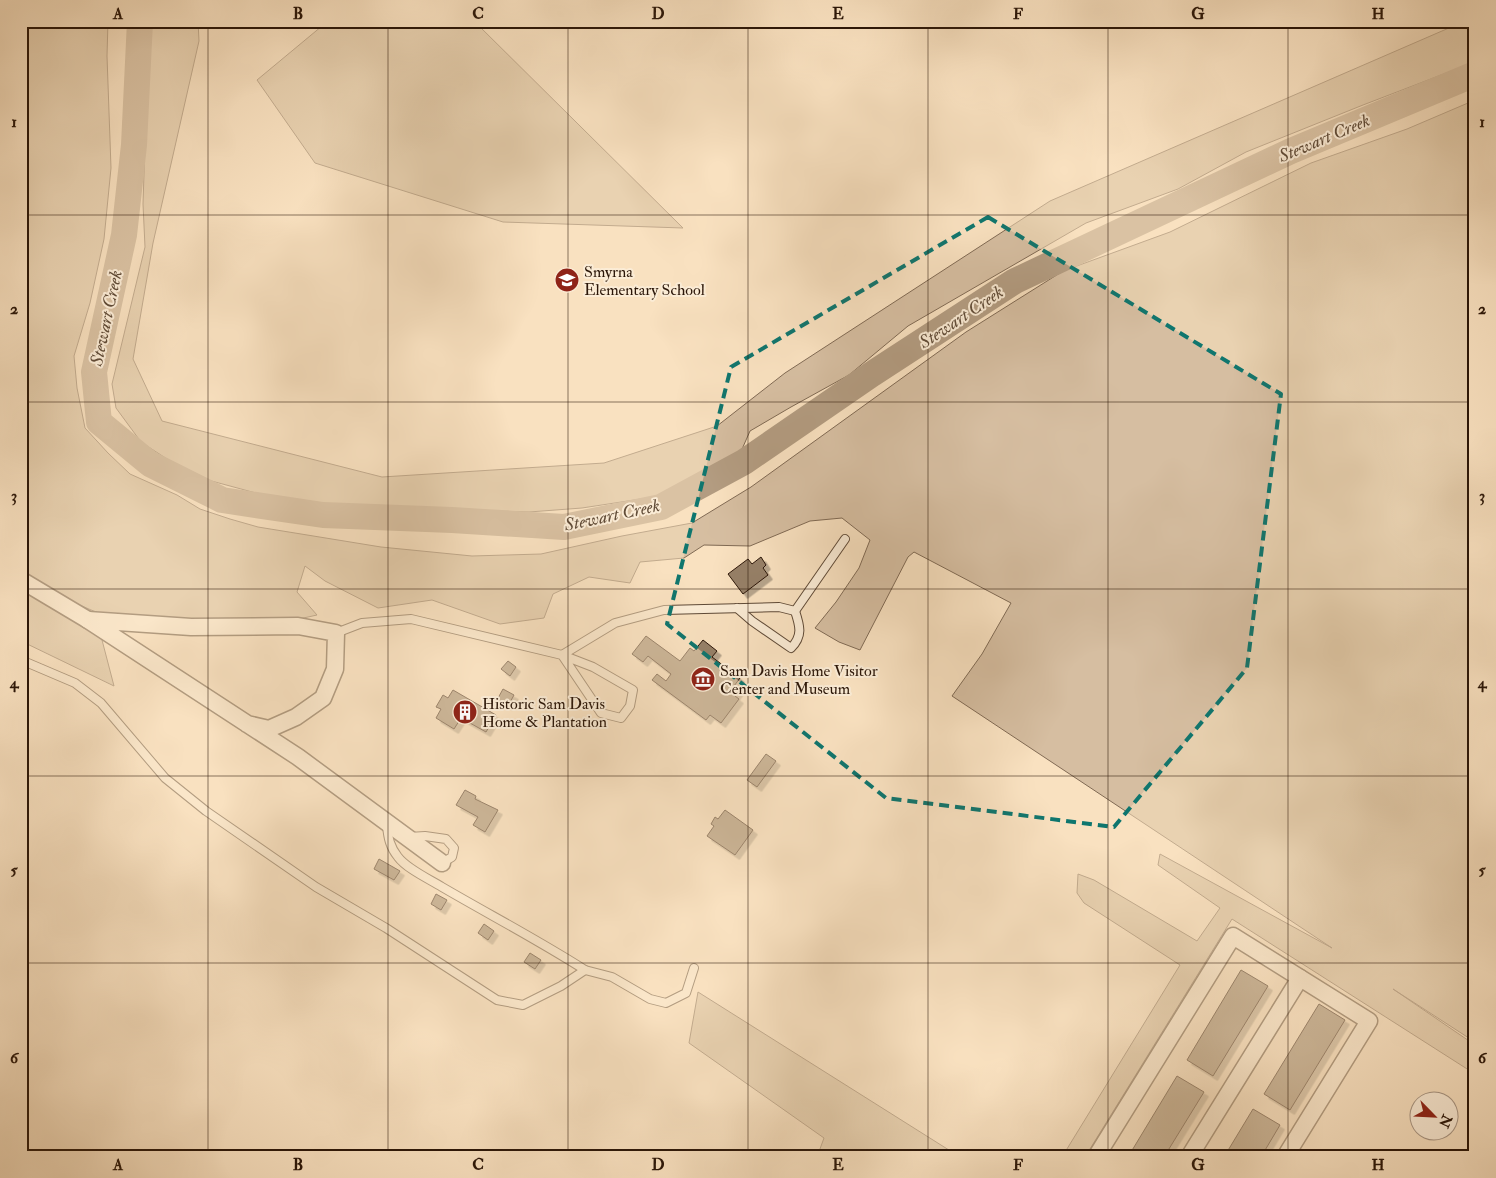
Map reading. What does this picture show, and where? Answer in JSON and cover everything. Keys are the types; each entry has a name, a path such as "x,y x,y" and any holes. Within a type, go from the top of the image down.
{"street":[{"path":"21,580 88,620 298,757 442,862"},
{"path":"88,620 191,627 298,626 336,633 335,669 323,698 296,717 270,729 247,724"},
{"path":"1096,1157 1233,936 1369,1021 1285,1157"},
{"path":"1189,1157 1300,978"}],"lane":[{"path":"795,611 845,539"},
{"path":"562,655 615,623 664,610 779,607 795,611"},
{"path":"737,608 752,621 791,648 798,640 799,625 795,611"},
{"path":"336,633 362,623 411,619 562,655 593,667 633,690 630,706 621,718 601,713 562,655"},
{"path":"21,660 75,683 101,703 165,778 206,811 316,886 386,928 497,1000 523,1005 561,986 585,970"},
{"path":"387,823 389,842 399,859 417,872 548,946 585,970 612,977 650,999 666,1003 686,993 694,968"}],"highlighted area":[{"path":"988,217 1281,394 1247,668 1114,827 886,798 667,624 731,367"}],"shaded area":[{"path":"21,21 108,21 107,56 111,168 104,239 90,303 74,356 77,388 85,428 130,474 177,495 200,509 230,519 258,527 381,547 472,556 541,554 692,523 751,487 966,332 1063,271 1170,232 1311,163 1407,129 1475,100 1475,1042 1393,989 1475,1045 1475,1074 1232,919 1085,1157 1062,1157 1180,965 1084,903 1077,893 1078,874 1094,880 1197,941 1220,908 1158,865 1160,854 1332,948 952,696 982,654 1011,603 914,552 908,557 860,650 839,642 815,628 836,602 859,568 870,540 842,518 810,521 750,546 704,545 684,558 640,562 630,583 589,577 553,594 544,618 500,624 432,600 378,608 325,581 305,566 297,592 317,615 299,619 181,622 103,615 70,601 21,574"},
{"path":"149,21 198,21 199,41 153,243 133,359 162,421 382,477 604,463 717,426 785,373 1050,201 1465,21 1475,21 1475,62 1246,152 1178,189 1086,223 908,326 849,375 750,431 739,456 722,462 667,495 582,508 529,512 422,509 337,510 267,496 193,476 141,442 116,408 112,384 145,247 143,204"},
{"path":"328,21 474,21 683,228 503,222 315,163 257,80"},
{"path":"21,580 88,620 102,640 114,686 21,641"},
{"path":"698,992 960,1157 817,1157 824,1138 689,1043"}],"building":[{"path":"761,557 766,565 763,568 768,575 743,594 728,574 748,559 752,564"},
{"name":"Sam Davis Home Visitor Center and Museum","path":"646,636 680,661 690,648 694,651 703,640 717,651 712,657 740,678 734,686 739,690 735,696 739,699 721,723 710,715 706,720 652,680 657,674 666,681 671,674 648,656 643,662 632,654"},
{"path":"508,661 516,667 510,676 501,669"},
{"path":"503,689 514,695 508,706 497,700"},
{"name":"Historic Sam Davis Home & Plantation","path":"453,690 496,715 486,732 461,718 454,729 436,718 441,709 436,707 443,695 448,698"},
{"path":"766,754 776,761 757,787 747,780"},
{"path":"465,790 476,796 475,799 498,810 485,832 473,825 478,817 456,805"},
{"path":"725,810 753,830 735,855 707,836 714,826 711,824 715,817 718,819"},
{"path":"379,859 400,871 394,880 374,869"},
{"path":"436,894 447,900 441,910 431,904"},
{"path":"484,924 494,931 488,940 478,933"},
{"path":"530,953 541,960 535,969 524,962"},
{"path":"1241,970 1268,986 1213,1076 1187,1060"},
{"path":"1319,1004 1345,1020 1290,1110 1264,1094"},
{"path":"1177,1076 1204,1092 1164,1157 1128,1157"},
{"path":"1253,1109 1280,1125 1261,1157 1224,1157"}],"waterway":[{"name":"Stewart Creek","path":"140,21 134,145 124,235 94,372 99,422 150,464 222,500 323,515 564,527 661,507 744,462 872,374 1015,281 1291,151 1475,74"}],"place":[{"name":"Smyrna Elementary School","path":"567,280"},
{"name":"Sam Davis Home Visitor Center and Museum","path":"703,679"},
{"name":"Historic Sam Davis Home & Plantation","path":"465,712"}]}
